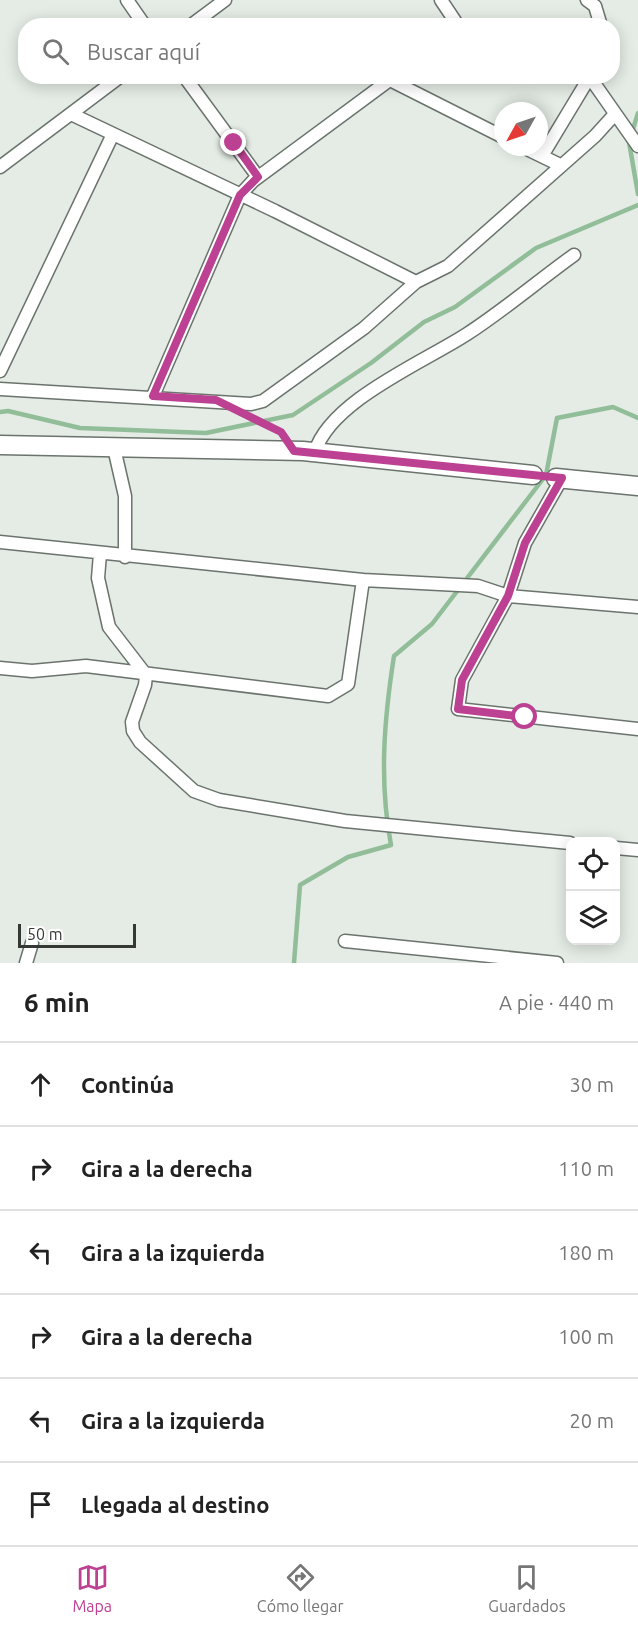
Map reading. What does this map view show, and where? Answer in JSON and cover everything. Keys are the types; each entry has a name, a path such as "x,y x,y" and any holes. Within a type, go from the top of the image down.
{"street":[{"path":"127,0 139,18"},
{"path":"201,18 225,0"},
{"path":"441,0 453,18"},
{"path":"587,0 595,6 599,18"},
{"path":"0,167 110,84"},
{"path":"190,84 258,177"},
{"path":"153,396 240,195 258,177 384,84"},
{"path":"403,84 494,132"},
{"path":"548,146 585,84"},
{"path":"594,84 638,146"},
{"path":"71,114 416,282"},
{"path":"0,389 153,396 251,404 263,401 364,328 416,282 448,266 617,117"},
{"path":"0,371 113,134"},
{"path":"542,156 560,165"},
{"path":"315,452 326,429 380,384 469,333 574,255"},
{"path":"0,445 315,452 638,486"},
{"path":"114,448 125,495 125,557"},
{"path":"559,478 525,543 508,596 462,680 458,709 638,729"},
{"path":"0,542 125,557 363,580 476,586 508,596 638,607"},
{"path":"100,554 98,578 109,627 146,675 145,685 132,722 133,731 140,742 194,790 219,800 376,824 566,843"},
{"path":"0,668 32,671 86,666 328,696 339,692 348,684 363,580"},
{"path":"620,848 638,850"},
{"path":"345,941 557,963"},
{"path":"26,963 32,943"}],"path":[{"path":"244,414 281,432 294,451"}],"waterway":[{"path":"638,113 629,142 638,194"},
{"path":"0,412 8,411 80,428 206,433 293,415 371,363 424,322 455,307 536,248 638,205"},
{"path":"294,963 300,885 348,857 391,845 385,797 384,750 394,656 432,624 546,475 557,418 613,407 638,418"}],"route":[{"path":"234,143 258,177 240,195 153,396 216,400 281,432 294,451 562,478 525,543 508,596 462,680 458,709 525,717"}]}
